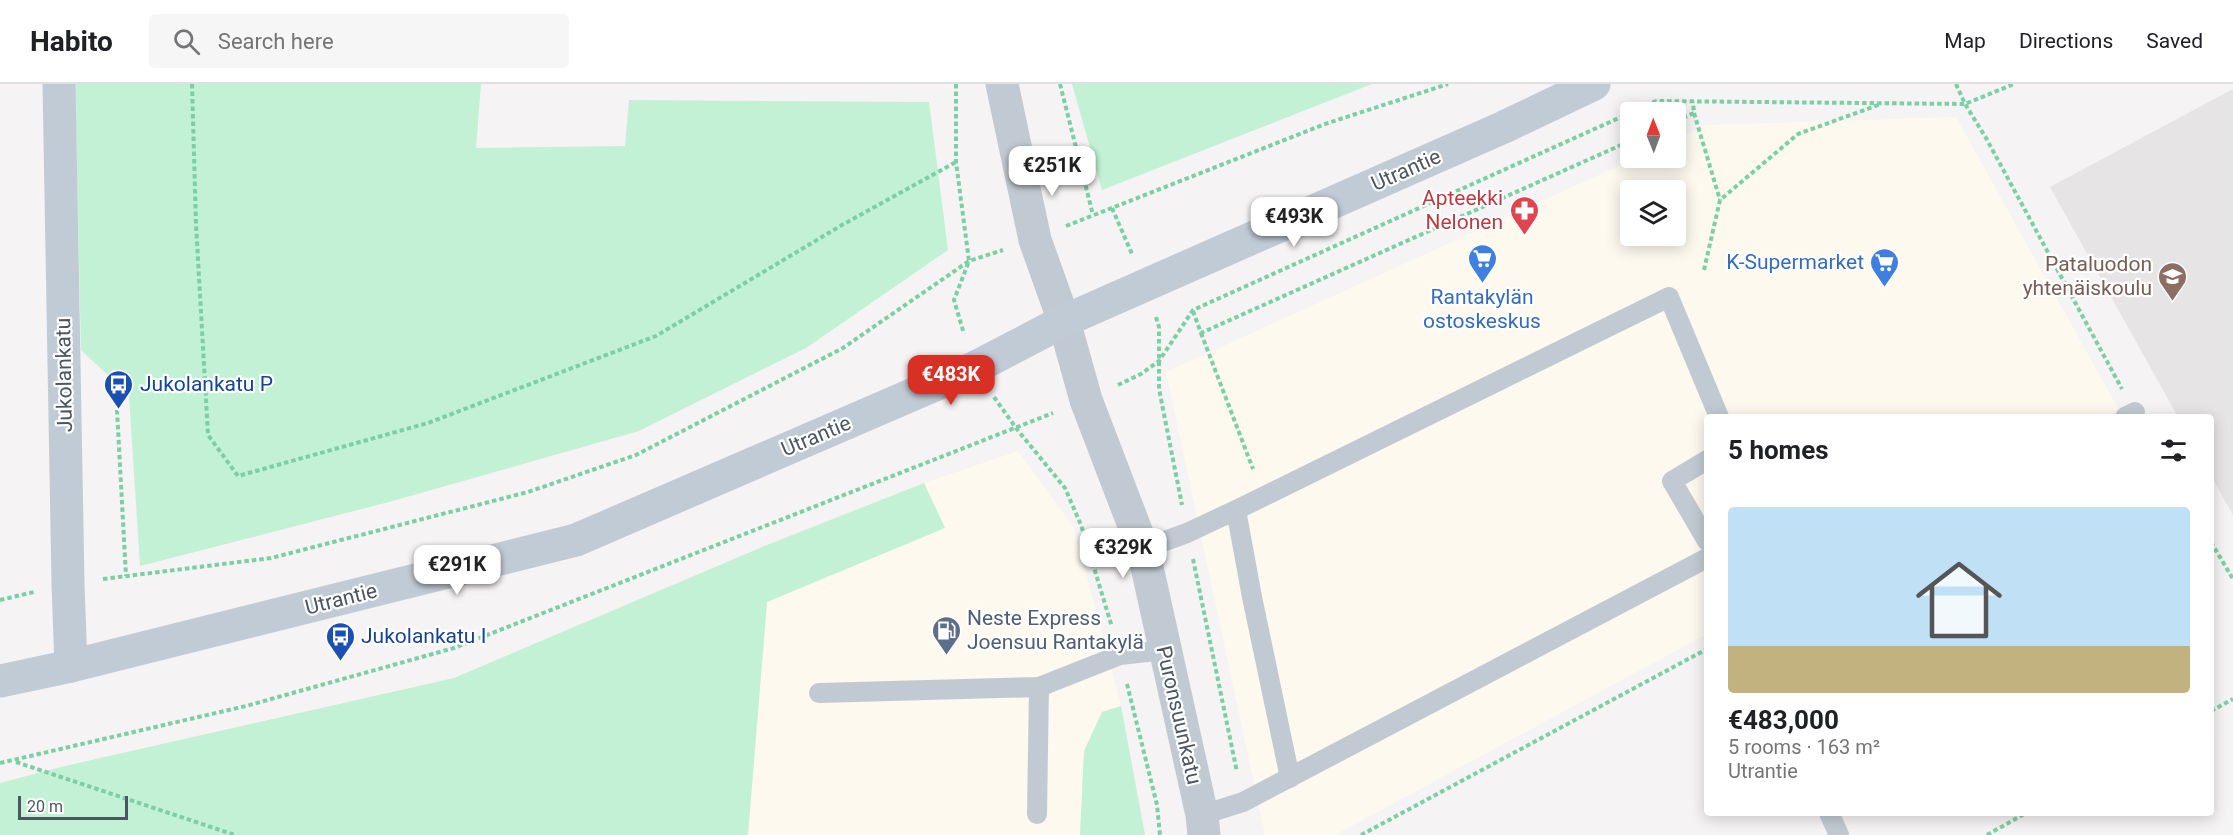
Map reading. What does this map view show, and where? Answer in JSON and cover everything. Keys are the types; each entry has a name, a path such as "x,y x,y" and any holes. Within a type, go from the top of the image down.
{"main road":[{"name":"Jukolankatu","path":"59,84 71,666"},
{"name":"Utrantie","path":"0,681 71,666 576,540 974,368 1064,321 1503,127 1594,84"}],"street":[{"name":"Puronsuunkatu","path":"1002,84 1035,240 1064,321 1086,400 1143,549 1203,825"}],"lane":[{"path":"1143,549 1187,533 1236,510 1669,297 1718,414"},
{"path":"1704,462 1672,481 1704,536"},
{"path":"1236,510 1290,778"},
{"path":"1203,825 1704,560"},
{"path":"819,693 1039,687 1120,655 1165,650"},
{"path":"1037,814 1039,687"},
{"path":"1830,816 1839,835"}],"path":[{"path":"192,84 196,224 208,435 238,476 428,423 656,336 842,225 956,162"},
{"path":"956,84 956,162 969,261 954,300 974,368 1016,428 1065,488 1081,525 1120,655 1157,806 1160,835"},
{"path":"1060,84 1093,215"},
{"path":"0,600 68,584 271,558 528,492 636,455 843,348 969,261 1035,240 1326,124 1448,84"},
{"path":"1956,84 1965,105 1986,138 2130,414"},
{"path":"1654,102 1965,105 2014,84"},
{"path":"1693,102 1694,113 1720,200 1704,270"},
{"path":"1720,200 1798,134 1884,103"},
{"path":"1686,117 1694,113"},
{"path":"0,764 246,706 454,648 1016,428 1086,400 1142,374 1159,361 1193,310 1620,118"},
{"path":"1201,333 1620,145"},
{"path":"1193,310 1264,496"},
{"path":"117,410 126,576"},
{"path":"2214,547 2233,579"},
{"path":"1361,835 1704,651"},
{"path":"2214,709 2233,699"},
{"path":"15,761 235,835"},
{"path":"1987,835 2021,816"}],"shaded area":[{"name":"Pataluodon yhtenäiskoulu","path":"2233,89 2233,515 2214,481 2214,414 2176,414 2050,187"},
{"path":"1956,117 2119,410 2112,414 1704,414 1704,636 1335,835 1265,835 1166,372 1620,165 1620,168 1686,168 1686,134 1706,125"},
{"path":"1018,451 1074,528 1121,706 1102,712 1084,751 1080,835 748,835 767,601 944,528 924,483"}],"green space":[{"path":"75,84 481,84 476,148 625,146 629,100 929,102 948,250 806,348 639,431 389,502 140,566 129,395 81,350"},
{"path":"1072,84 1372,84 1102,190"},
{"path":"924,483 945,528 767,602 748,835 0,835 0,783 65,766 454,678 767,545"},
{"path":"1121,706 1145,835 1080,835 1084,751 1102,712"}],"place":[{"name":"Apteekki Nelonen","path":"1524,236"},
{"name":"Rantakylän ostoskeskus","path":"1482,284"},
{"name":"K-Supermarket","path":"1885,288"},
{"name":"Pataluodon yhtenäiskoulu","path":"2173,302"},
{"name":"Jukolankatu P","path":"119,410"},
{"name":"Neste Express Joensuu Rantakylä","path":"946,656"},
{"name":"Jukolankatu I","path":"340,662"}]}
